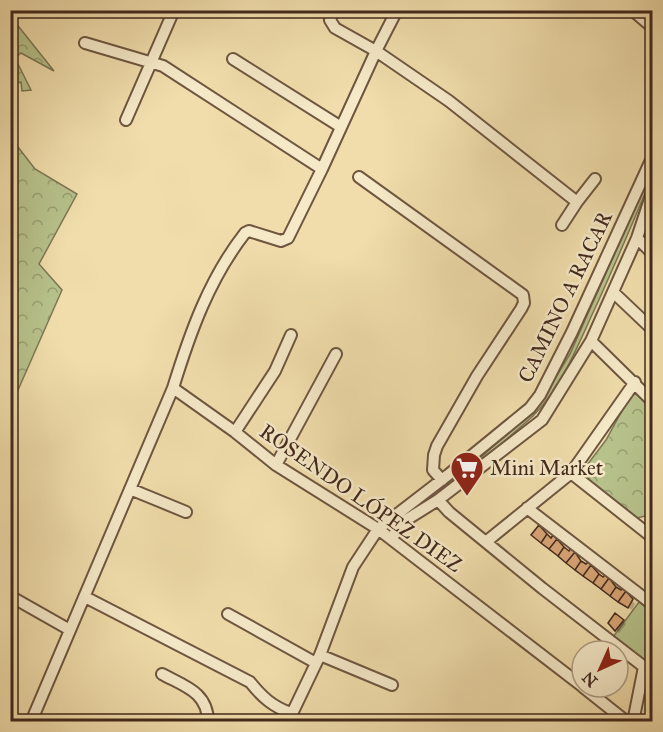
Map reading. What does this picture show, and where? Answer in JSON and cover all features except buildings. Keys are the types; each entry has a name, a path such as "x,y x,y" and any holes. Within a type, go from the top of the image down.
{"street":[{"path":"126,120 153,63 174,10"},
{"path":"334,10 330,20 335,28 376,51 449,101 577,202"},
{"path":"31,722 173,388 189,334 216,274 235,246 249,231 281,241 288,238 397,10"},
{"path":"632,10 652,27"},
{"path":"85,44 163,66 322,169"},
{"path":"232,59 341,127"},
{"name":"CAMINO A RACAR","path":"290,717 318,659 353,567 381,526 442,480 530,408 540,395 572,332 652,158"},
{"path":"359,177 523,295 524,303 521,309 477,376 437,446 433,470 442,480"},
{"path":"562,225 595,179"},
{"path":"393,540 393,536 406,520 537,424 591,341 637,238 652,193"},
{"path":"637,238 652,253"},
{"path":"613,292 652,329"},
{"path":"235,432 275,371 291,335"},
{"path":"591,341 652,400"},
{"path":"276,465 336,354"},
{"path":"487,542 571,473 635,382"},
{"name":"ROSENDO LÓPEZ DIEZ","path":"173,388 235,432 276,465 381,526 393,540 570,678"},
{"path":"571,473 652,537"},
{"path":"130,489 186,512"},
{"path":"439,498 449,512 648,670 633,722"},
{"path":"526,508 652,604"},
{"path":"10,596 70,630"},
{"path":"85,597 250,682 262,698 290,717"},
{"path":"228,614 318,659 392,685"},
{"path":"162,674 195,692 202,699 208,709 208,722"},
{"name":"ROSENDO LÓPEZ DIEZ","path":"597,699 627,722"}],"green space":[{"path":"11,17 54,71 21,53 15,58 31,90 22,91 21,82 15,84 11,95"},
{"path":"11,138 35,169 77,194 39,264 62,290 11,406"},
{"path":"652,169 652,177 604,288 570,363 553,391 533,416 436,498 437,492 471,466 539,405 570,354"},
{"path":"634,393 639,394 651,404 649,410 652,414 652,522 645,516 637,518 588,482 584,475 584,469 606,440"},
{"path":"639,602 652,612 652,661 649,666 630,651 630,639 613,637"}],"place":[{"name":"Mini Market","path":"467,497"}]}
